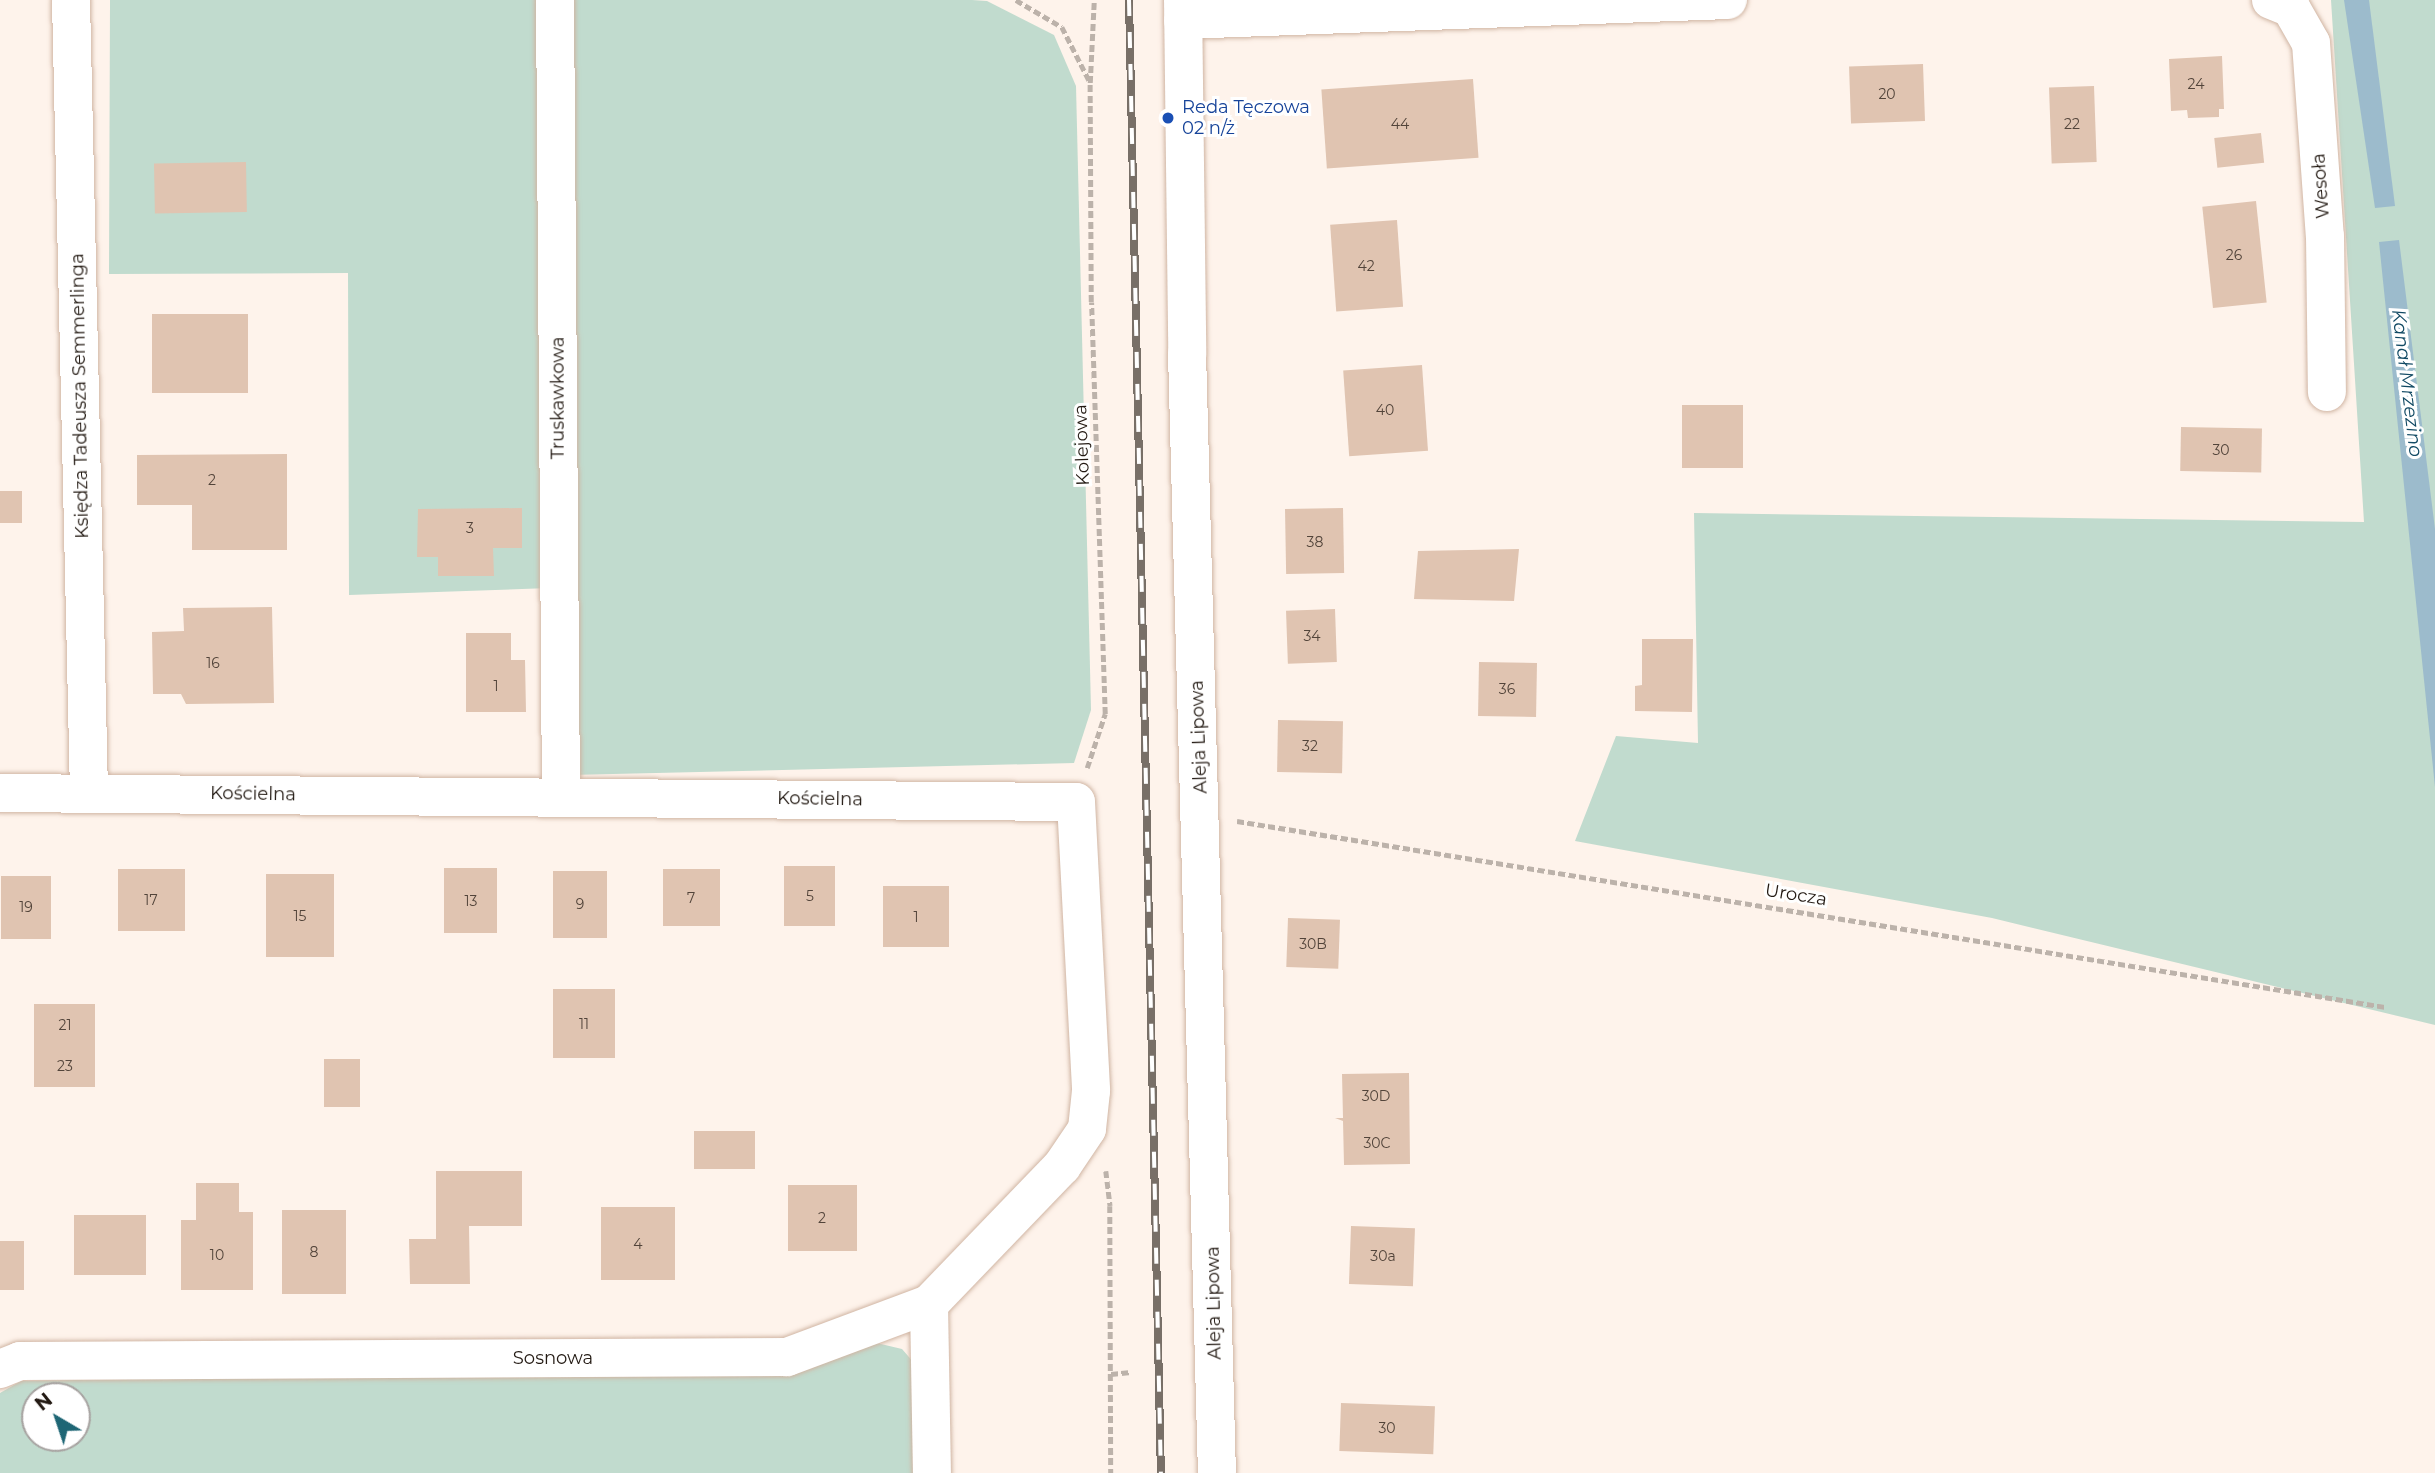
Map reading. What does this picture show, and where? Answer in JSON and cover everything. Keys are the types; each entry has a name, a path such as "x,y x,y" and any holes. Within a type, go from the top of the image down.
{"street":[{"name":"Księdza Tadeusza Semmerlinga","path":"72,0 89,793"},
{"name":"Truskawkowa","path":"555,0 561,797"},
{"path":"1183,10 1728,0"},
{"name":"Wesoła","path":"2271,0 2291,8 2311,43 2325,236 2326,392"},
{"name":"Aleja Lipowa","path":"1183,10 1217,1473"},
{"name":"Kościelna","path":"0,793 1076,802"},
{"path":"932,1473 929,1304 1062,1166 1087,1129 1091,1091 1076,802"},
{"name":"Sosnowa","path":"0,1369 20,1362 787,1357 929,1304"}],"path":[{"path":"1016,0 1062,27 1090,83"},
{"name":"Kolejowa","path":"1076,802 1105,714 1091,302 1090,83 1094,0"},
{"name":"Urocza","path":"1201,815 2386,1007"},
{"path":"1087,1129 1104,1159 1110,1206 1111,1473"},
{"path":"1111,1374 1131,1372"}],"green space":[{"path":"110,0 540,0 550,588 349,595 348,273 109,274"},
{"path":"573,0 987,1 1054,35 1076,86 1091,710 1074,763 570,775"},
{"path":"2331,0 2435,0 2435,1025 1992,918 1575,841 1616,736 1698,743 1694,513 2364,522"},
{"path":"864,1340 902,1349 922,1372 922,1473 0,1473 0,1393 21,1381 791,1367"}],"water":[{"path":"2344,0 2369,0 2395,206 2375,208"},
{"name":"Kanał Mrzezino","path":"2399,240 2435,529 2435,787 2379,242"}],"building":[{"path":"2222,56 2224,109 2219,109 2219,117 2188,118 2187,110 2171,111 2169,59"},
{"path":"1923,64 1925,121 1851,124 1849,67"},
{"path":"1473,79 1479,158 1327,168 1321,90"},
{"path":"2094,86 2097,162 2052,164 2049,88"},
{"path":"2261,133 2264,163 2217,168 2214,138"},
{"path":"246,162 247,212 155,214 154,164"},
{"path":"2256,201 2267,302 2213,308 2202,207"},
{"path":"1397,220 1403,307 1336,311 1330,225"},
{"path":"152,314 248,314 248,393 152,393"},
{"path":"1422,365 1428,451 1349,456 1343,371"},
{"path":"1682,405 1743,405 1743,468 1682,468"},
{"path":"2181,427 2262,428 2261,472 2180,471"},
{"path":"287,454 287,550 192,550 192,505 137,505 137,455"},
{"path":"0,491 22,491 22,523 0,523"},
{"path":"522,508 522,548 493,548 494,576 438,576 438,557 417,557 418,509"},
{"path":"1343,508 1344,573 1286,574 1285,509"},
{"path":"1519,549 1514,601 1414,599 1418,551"},
{"path":"272,607 274,703 186,704 181,694 153,694 152,632 184,631 183,608"},
{"path":"1335,609 1337,662 1288,664 1286,611"},
{"path":"466,633 511,633 511,660 525,660 526,712 466,712"},
{"path":"1642,639 1693,639 1692,712 1635,711 1635,686 1642,685"},
{"path":"1479,662 1537,663 1536,717 1478,716"},
{"path":"1278,720 1343,721 1342,773 1277,772"},
{"path":"784,866 835,866 835,926 784,926"},
{"path":"444,868 497,868 497,933 444,933"},
{"path":"118,869 185,869 185,931 118,931"},
{"path":"663,869 720,869 720,926 663,926"},
{"path":"553,871 607,871 607,938 553,938"},
{"path":"266,874 334,874 334,957 266,957"},
{"path":"1,876 51,876 51,939 1,939"},
{"path":"883,886 949,886 949,947 883,947"},
{"path":"1288,918 1340,920 1338,969 1286,967"},
{"path":"553,989 615,989 615,1058 553,1058"},
{"path":"34,1004 95,1004 95,1087 34,1087"},
{"path":"324,1059 360,1059 360,1107 324,1107"},
{"path":"1409,1073 1410,1164 1344,1165 1343,1121 1335,1118 1343,1118 1342,1074"},
{"path":"694,1131 755,1131 755,1169 694,1169"},
{"path":"436,1171 522,1171 522,1226 469,1226 470,1284 410,1284 409,1239 436,1239"},
{"path":"196,1183 239,1183 239,1212 253,1212 253,1290 181,1290 181,1220 196,1220"},
{"path":"788,1185 857,1185 857,1251 788,1251"},
{"path":"601,1207 675,1207 675,1280 601,1280"},
{"path":"282,1210 346,1210 346,1294 282,1294"},
{"path":"74,1215 146,1215 146,1275 74,1275"},
{"path":"1351,1226 1415,1228 1413,1286 1349,1284"},
{"path":"0,1241 24,1241 24,1290 0,1290"},
{"path":"1341,1403 1435,1406 1433,1454 1339,1451"}],"railway":[{"path":"1129,0 1161,1473"}],"place":[{"name":"Reda Tęczowa 02 n/ż","path":"1168,118"}]}
